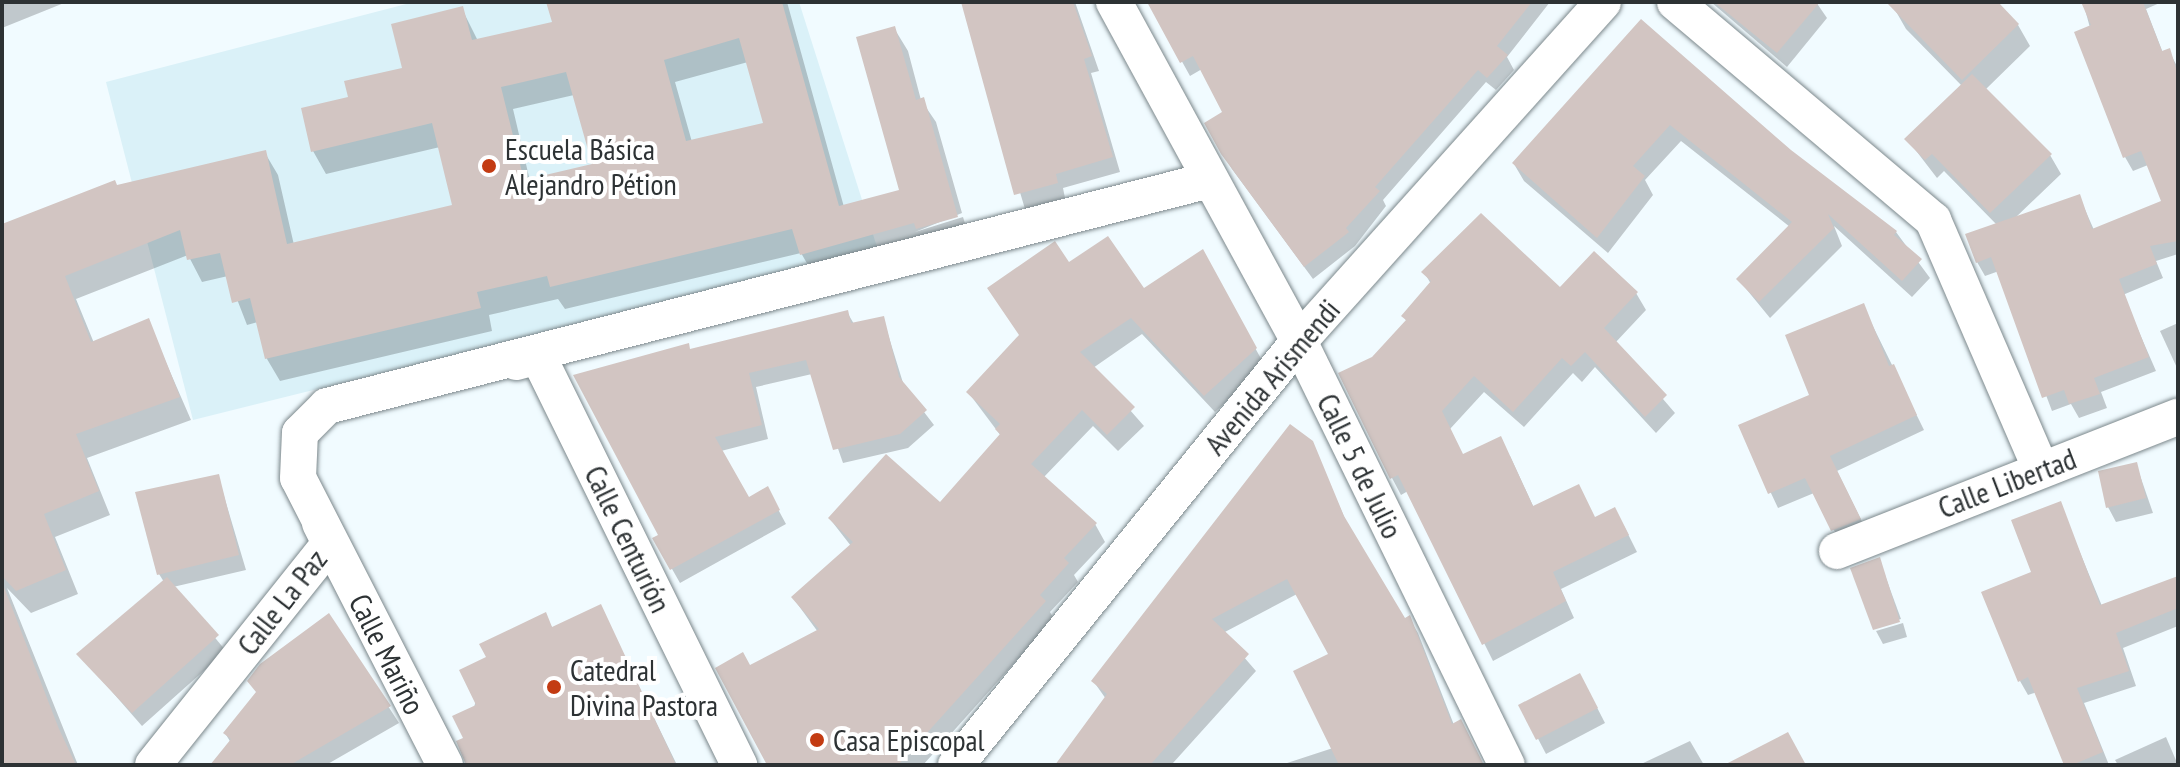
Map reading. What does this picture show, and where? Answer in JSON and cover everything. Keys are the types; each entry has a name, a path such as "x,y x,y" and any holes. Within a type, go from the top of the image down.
{"street":[{"name":"Calle 5 de Julio","path":"1114,2 1299,341 1507,765"},
{"name":"Avenida Arismendi","path":"956,765 1299,341 1603,2"},
{"path":"1675,2 1933,220 2041,469"},
{"name":"Calle La Paz","path":"153,765 330,543 298,478 300,433 327,406 538,356 1210,180"},
{"name":"Calle Centurión","path":"538,356 739,765"},
{"name":"Calle Libertad","path":"1837,551 2178,417"},
{"name":"Calle Mariño","path":"330,543 445,765"}],"shaded area":[{"name":"Escuela Básica Alejandro Pétion","path":"414,2 799,2 878,250 193,420 106,82"}],"building":[{"path":"546,2 782,2 839,206 899,190 856,37 895,26 916,100 924,97 958,217 916,229 914,223 800,255 792,229 550,287 547,276 477,292 481,308 265,359 250,298 232,303 220,253 187,260 180,230 65,276 91,342 149,318 180,397 76,434 99,491 44,514 66,570 16,591 2,576 2,224 115,180 117,185 266,150 287,244 452,205 432,123 311,152 301,108 348,97 344,81 402,68 391,24 463,6 472,40 552,22","holes":["739,38 763,123 686,141 664,60","566,72 592,164 524,180 501,87"]},
{"path":"961,2 1073,2 1092,56 1084,59 1113,157 1056,174 1058,183 1014,195"},
{"path":"1147,2 1532,2 1497,46 1508,55 1487,78 1478,70 1375,187 1380,191 1346,228 1349,232 1304,267 1221,154 1204,123 1222,112 1193,56 1180,63"},
{"path":"1714,2 1820,2 1777,53"},
{"path":"1886,2 1998,2 2019,24 1962,80"},
{"path":"2081,2 2143,2 2162,51 2170,48 2178,75 2178,241 2150,246 2157,264 2119,279 2149,357 2094,378 2100,394 2069,404 2064,390 2042,398 1991,257 1976,263 1965,234 2080,194 2092,229 2161,201 2141,151 2123,158 2074,32 2091,25"},
{"path":"1641,19 1791,150 1897,231 1894,235 1922,259 1902,281 1828,214 1834,228 1759,302 1736,279 1792,222 1670,125 1633,166 1645,176 1597,238 1512,163"},
{"path":"1972,74 2052,154 1990,213 1932,154 1925,160 1904,139"},
{"path":"1481,213 1560,287 1594,251 1638,292 1604,328 1667,395 1645,417 1585,352 1571,366 1562,358 1513,412 1474,376 1442,411 1463,454 1501,436 1533,506 1579,484 1595,517 1615,507 1629,535 1553,572 1566,601 1482,645 1398,475 1390,479 1338,373 1372,357 1406,320 1401,316 1431,281 1421,272"},
{"path":"1108,236 1144,288 1203,249 1257,348 1204,396 1131,318 1080,352 1135,407 1107,435 1082,410 1031,464 1097,523 1064,558 1069,563 1040,595 1046,601 898,765 767,765 715,668 743,652 750,665 819,629 791,597 853,542 828,518 886,454 940,502 1000,434 995,429 1000,424 966,392 1019,335 987,288 1055,241 1069,262"},
{"path":"1864,303 1889,366 1894,364 1917,415 1830,456 1861,519 1831,531 1805,478 1768,494 1738,425 1809,395 1785,335"},
{"path":"848,310 851,323 884,316 899,377 927,410 900,434 833,450 806,360 749,373 762,425 715,437 749,497 768,486 780,510 670,570 652,538 658,535 573,375 689,343 690,349"},
{"path":"1290,424 1313,441 1344,516 1405,618 1410,615 1452,724 1461,719 1484,765 1339,765 1293,671 1328,654 1287,579 1212,619 1249,654 1150,765 1055,765 1107,694 1091,681"},
{"path":"2137,462 2146,498 2106,508 2098,471"},
{"path":"219,474 239,555 157,575 135,492"},
{"path":"2061,501 2100,605 2178,576 2178,608 2116,633 2129,671 2077,688 2103,752 2072,765 2064,765 2028,677 2018,682 1981,592 2031,572 2011,520"},
{"path":"1880,557 1900,622 1873,630 1850,568"},
{"path":"167,577 219,635 132,713 76,654"},
{"path":"4,587 59,729 76,765 2,765"},
{"name":"Catedral Divina Pastora","path":"601,604 676,765 466,765 456,741 463,738 452,716 476,705 459,670 486,657 479,644 546,612 552,627"},
{"path":"329,613 391,706 290,765 210,765 231,739 223,733 256,692 247,681 260,664"},
{"path":"1580,673 1598,708 1536,740 1518,705"},
{"path":"1788,732 1806,765 1724,765"}],"place":[{"name":"Escuela Básica Alejandro Pétion","path":"489,166"},
{"name":"Catedral Divina Pastora","path":"554,687"},
{"name":"Casa Episcopal","path":"817,740"}]}
